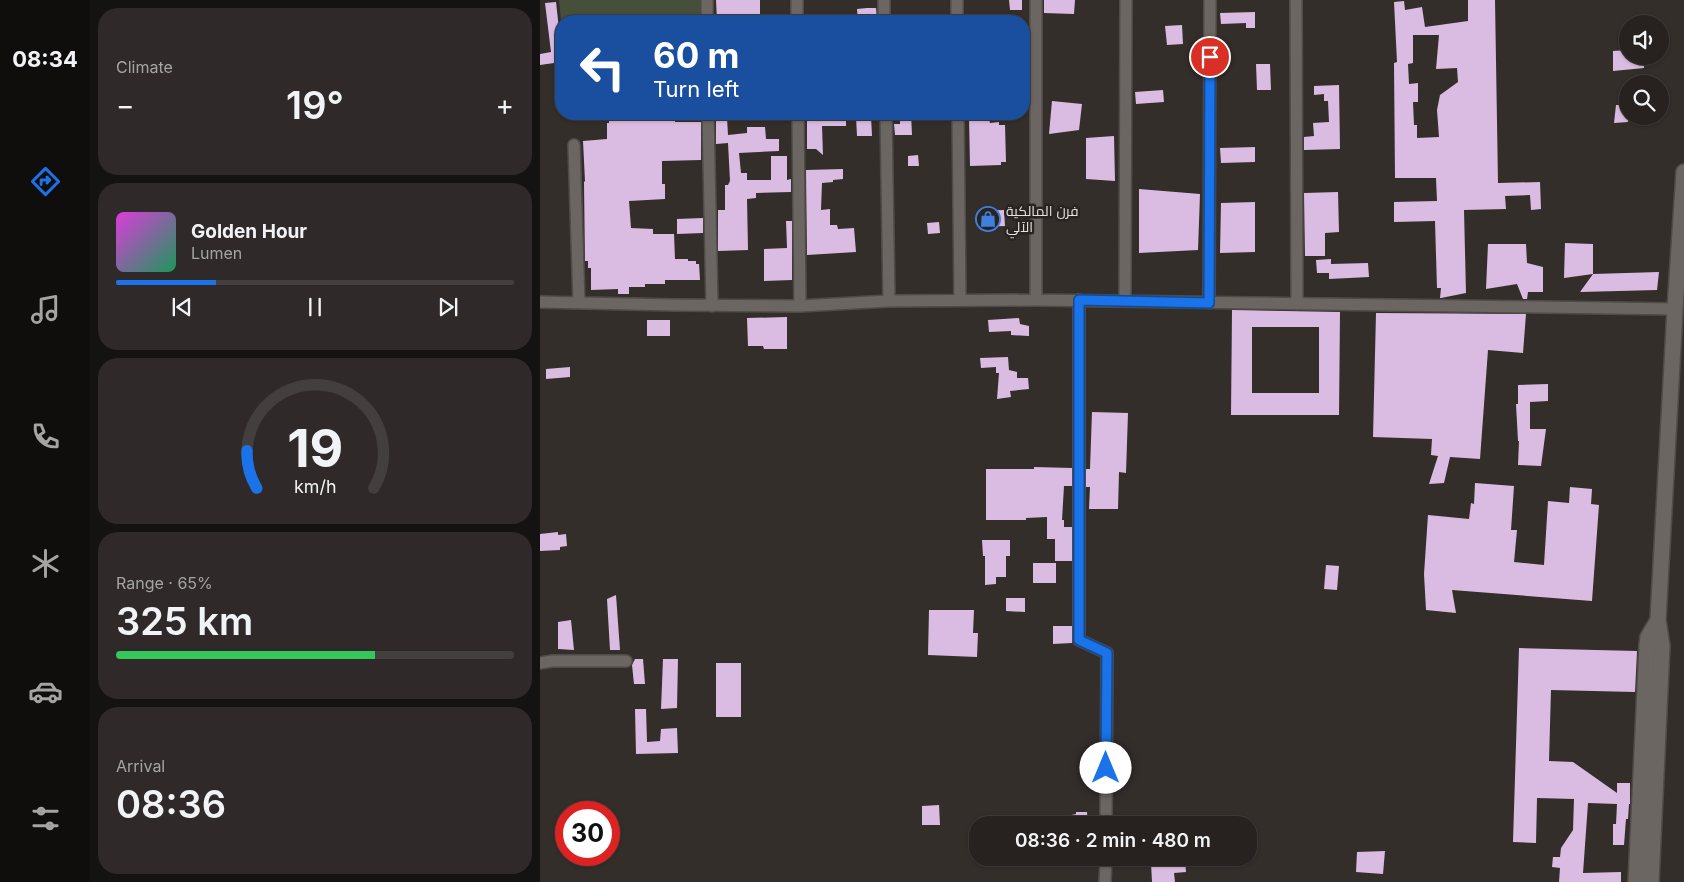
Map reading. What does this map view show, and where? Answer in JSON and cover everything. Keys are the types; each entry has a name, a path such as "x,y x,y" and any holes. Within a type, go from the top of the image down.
{"main road":[{"path":"1636,882 1662,646 1658,620 1684,172"},
{"path":"1648,775 1651,882"}],"street":[{"path":"707,0 707,15"},
{"path":"797,0 797,15"},
{"path":"884,0 884,15"},
{"path":"957,0 957,15"},
{"path":"1036,0 1036,300"},
{"path":"1125,301 1126,0"},
{"path":"1209,303 1210,0"},
{"path":"1296,0 1297,304"},
{"path":"708,120 712,306"},
{"path":"798,120 800,306"},
{"path":"886,120 889,301"},
{"path":"958,120 960,299"},
{"path":"574,145 579,303"},
{"path":"540,302 800,306 960,299 1675,309"},
{"path":"1079,300 1079,640 1107,653 1106,816"},
{"path":"540,663 552,661 626,662"},
{"path":"1105,882 1106,866"}],"green space":[{"path":"559,0 702,0 702,15 560,15"}],"building":[{"path":"716,0 760,0 760,15 717,15"},
{"path":"1009,0 1022,0 1022,10 1010,10"},
{"path":"1044,0 1075,0 1074,14 1044,13"},
{"path":"1468,0 1495,0 1498,183 1540,182 1541,209 1531,210 1530,195 1505,196 1506,209 1464,210 1466,293 1440,298 1441,288 1437,288 1435,221 1394,222 1394,202 1437,201 1436,178 1395,178 1394,63 1397,62 1394,2 1404,1 1405,10 1422,7 1425,27 1468,21","holes":["1413,35 1439,35 1436,69 1457,68 1458,82 1440,95 1437,110 1439,137 1417,138 1417,125 1414,125 1413,102 1418,102 1418,83 1409,84 1408,64 1413,63"]},
{"path":"556,2 557,15 555,15 555,63 540,65 540,54 551,52 545,3"},
{"path":"876,8 877,15 858,15 857,9"},
{"path":"1255,12 1255,28 1246,28 1246,23 1221,24 1220,13"},
{"path":"1182,25 1183,44 1167,45 1165,26"},
{"path":"1613,51 1619,51 1619,65 1644,65 1644,68 1613,71"},
{"path":"1256,64 1270,64 1271,90 1257,90"},
{"path":"1339,85 1340,149 1304,150 1304,137 1314,136 1313,123 1329,122 1328,101 1324,101 1324,94 1314,95 1314,86"},
{"path":"1163,90 1164,102 1136,104 1135,92"},
{"path":"1052,101 1082,104 1079,130 1049,134"},
{"path":"1616,105 1619,105 1619,123 1614,123"},
{"path":"609,120 701,122 701,160 662,161 662,184 665,184 665,199 629,201 631,228 653,229 653,234 674,234 675,259 696,261 696,264 699,264 700,280 665,280 665,284 645,284 645,287 629,287 629,294 618,294 618,289 591,290 591,268 588,268 588,261 585,261 583,141 607,139 607,123 609,123"},
{"path":"716,120 727,120 728,135 747,133 747,127 765,127 766,139 779,139 779,151 739,153 741,173 747,173 747,180 771,180 771,156 787,156 787,180 791,179 791,192 756,193 756,198 747,199 748,250 718,251 718,210 725,210 725,185 728,185 730,181 728,143 716,144"},
{"path":"807,120 846,120 846,126 822,126 823,155 816,149 807,149"},
{"path":"856,120 871,120 872,136 857,136"},
{"path":"900,120 911,120 912,135 895,135 894,124 900,124"},
{"path":"969,120 989,120 990,123 999,122 999,125 1005,125 1006,162 1001,162 1001,165 970,166"},
{"path":"1114,136 1115,181 1086,179 1086,138"},
{"path":"1255,147 1255,162 1221,163 1220,148"},
{"path":"918,155 919,166 908,166 908,156"},
{"path":"843,169 843,179 822,183 821,210 830,209 830,225 837,225 838,229 854,228 856,252 807,255 806,170"},
{"path":"1139,189 1200,194 1198,250 1139,253"},
{"path":"1338,192 1339,232 1325,233 1325,256 1305,256 1304,193"},
{"path":"1255,202 1255,252 1220,253 1221,203"},
{"path":"1004,210 1005,226 978,227 978,211"},
{"path":"703,218 703,233 677,234 677,219"},
{"path":"786,221 792,221 792,280 764,281 764,249 787,248"},
{"path":"939,222 940,233 928,234 927,223"},
{"path":"1565,243 1593,244 1593,274 1564,278"},
{"path":"1488,244 1526,244 1527,263 1543,267 1543,292 1528,292 1527,299 1523,299 1517,284 1486,289"},
{"path":"1331,259 1331,264 1368,263 1369,277 1329,279 1329,273 1317,273 1316,260"},
{"path":"1659,272 1657,290 1580,292 1593,274"},
{"path":"1232,310 1340,312 1339,415 1231,415","holes":["1252,327 1319,327 1319,393 1252,393"]},
{"path":"1376,313 1526,314 1523,353 1488,350 1480,459 1450,457 1444,483 1429,484 1438,456 1431,455 1432,439 1373,437"},
{"path":"787,317 787,349 764,349 763,346 748,346 747,318"},
{"path":"1019,318 1020,324 1029,326 1029,336 1011,335 1011,331 989,332 988,320"},
{"path":"647,320 670,320 670,336 647,336"},
{"path":"1008,357 1009,370 1017,372 1017,378 1028,378 1029,389 1010,391 1011,397 997,399 999,373 996,373 996,367 981,368 980,358"},
{"path":"570,367 570,377 546,379 546,369"},
{"path":"1548,384 1548,401 1530,402 1530,429 1546,429 1541,466 1518,465 1519,441 1516,404 1518,404 1518,385"},
{"path":"1092,412 1128,413 1126,473 1119,472 1118,509 1089,509 1090,487 1086,487 1086,469 1090,469"},
{"path":"1034,467 1072,468 1072,486 1064,486 1062,520 1064,520 1064,527 1072,527 1072,561 1055,561 1055,539 1047,539 1047,517 1026,518 1026,520 986,520 986,469 1034,469"},
{"path":"1475,483 1514,486 1511,530 1517,530 1514,562 1544,565 1548,501 1569,503 1570,487 1592,489 1591,504 1599,505 1592,601 1452,590 1456,613 1426,610 1424,574 1428,515 1469,519 1471,503 1474,504"},
{"path":"558,532 558,535 566,534 567,546 560,547 560,550 540,551 540,534"},
{"path":"982,540 1010,540 1010,556 1006,556 1006,577 996,577 996,584 985,585 985,556 983,556"},
{"path":"1033,563 1056,563 1056,583 1033,583"},
{"path":"1326,565 1339,566 1337,590 1324,589"},
{"path":"616,595 620,650 610,650 607,599"},
{"path":"1006,598 1025,598 1025,612 1006,611"},
{"path":"929,610 974,610 973,633 978,633 977,657 928,655"},
{"path":"571,620 574,650 558,649 558,622"},
{"path":"1053,626 1072,626 1072,643 1053,644"},
{"path":"1519,648 1637,651 1635,692 1551,690 1549,761 1573,762 1617,793 1617,783 1630,783 1630,804 1628,819 1626,819 1624,845 1613,845 1613,824 1616,824 1617,804 1588,803 1583,873 1621,872 1621,882 1559,882 1560,868 1552,867 1553,857 1560,857 1561,848 1573,830 1574,799 1537,798 1536,843 1513,842"},
{"path":"635,659 643,659 645,684 634,684 632,665"},
{"path":"663,659 678,659 677,708 661,709"},
{"path":"716,663 741,663 741,717 716,717"},
{"path":"635,709 646,709 647,742 660,741 661,729 677,728 678,753 636,754"},
{"path":"939,805 940,825 922,825 922,806"},
{"path":"1076,812 1087,812 1087,816 1067,816 1076,814"},
{"path":"1385,851 1383,874 1356,872 1357,852"},
{"path":"1151,866 1186,866 1186,872 1174,873 1175,882 1152,882"}],"place":[{"name":"فرن المالكية الآلي","path":"988,219"}],"route":[{"path":"1106,768 1107,653 1079,640 1079,300 1209,303 1210,57"}]}
